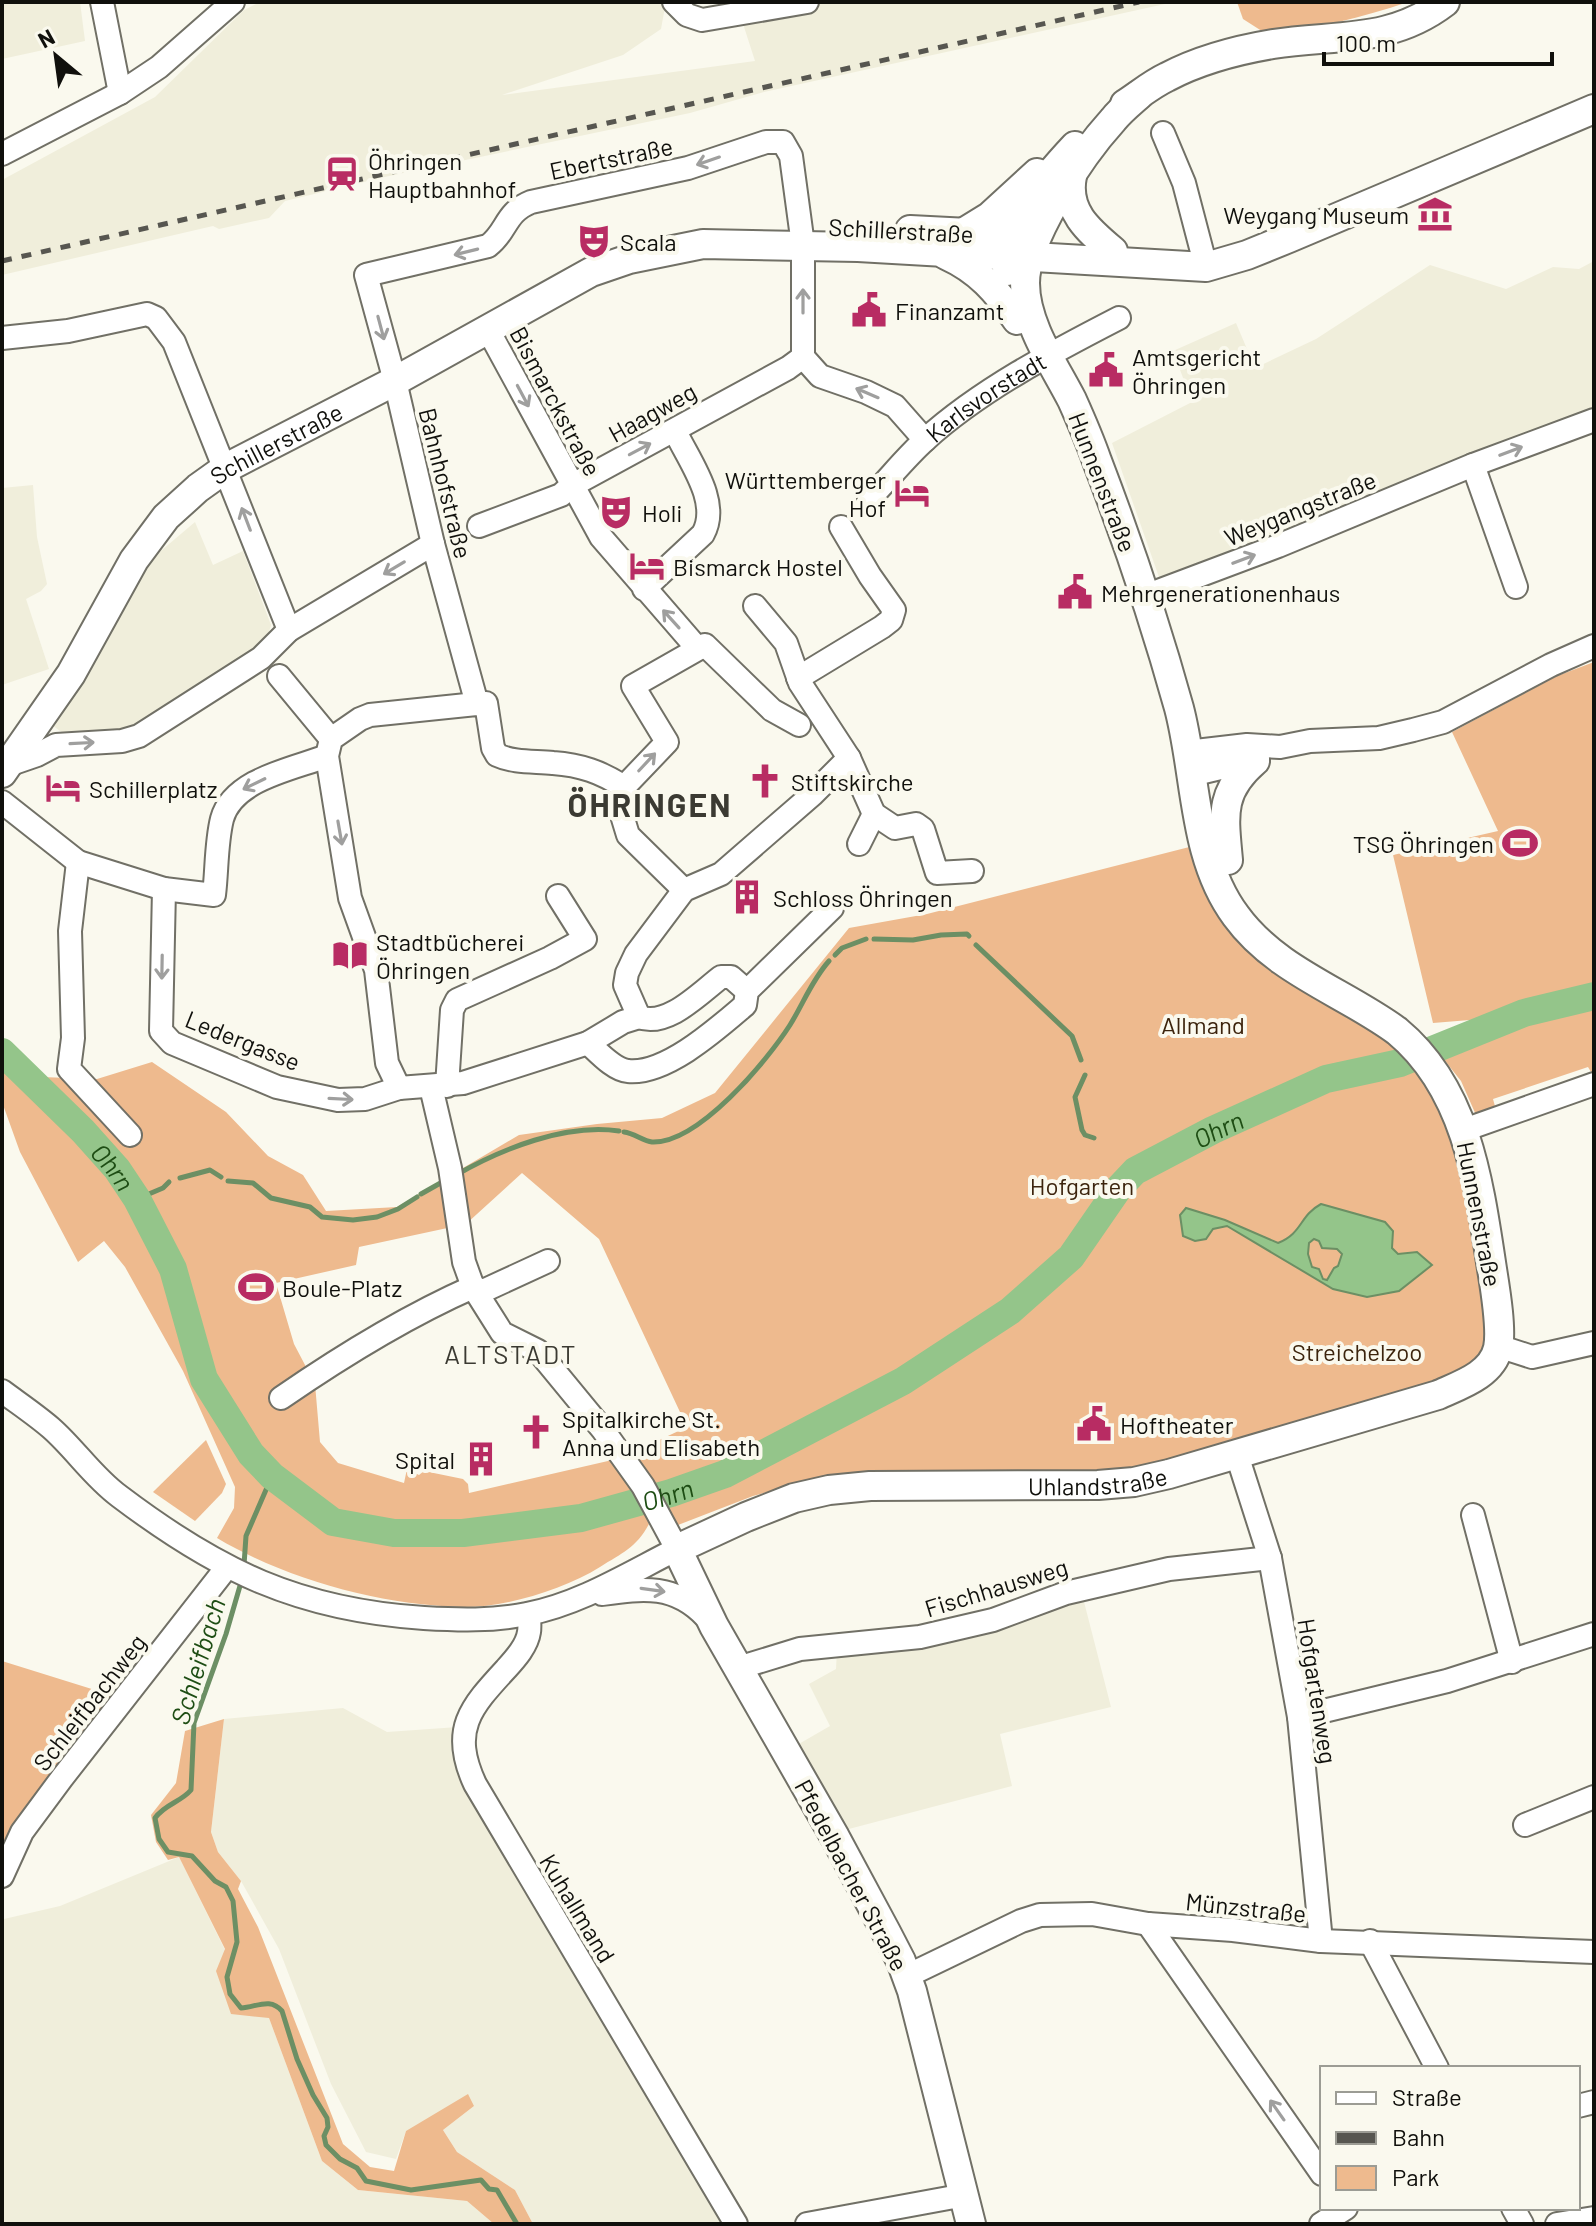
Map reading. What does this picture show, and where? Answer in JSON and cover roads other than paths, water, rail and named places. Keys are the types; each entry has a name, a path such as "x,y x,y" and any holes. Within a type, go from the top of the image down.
{"main road":[{"path":"963,233 989,217 1061,151 1164,78 1214,58 1270,45 1353,38 1395,28 1414,21 1445,2"},
{"path":"1022,246 1113,120 1139,95"},
{"path":"1022,246 1206,267 1247,255 1343,217 1594,109"},
{"path":"1017,320 1007,291 1035,194 1052,171 1103,119"},
{"path":"1072,176 1069,189 1072,207 1080,221 1123,256"},
{"name":"Schillerstraße","path":"5,769 68,680 134,560 166,517 198,488 226,468 395,381 591,272 669,249 802,235 963,233 1022,246"},
{"name":"Schillerstraße","path":"802,235 938,251 1022,246"},
{"name":"Hunnenstraße","path":"1022,246 1032,317 1094,452 1145,596 1244,911 1257,940"},
{"path":"938,251 978,272 995,289 1033,342 1048,354"},
{"path":"1228,860 1224,805 1240,774 1255,761"},
{"name":"Hunnenstraße","path":"1195,763 1201,829 1215,877 1235,915 1257,940 1288,965 1382,1020 1412,1043 1436,1072 1464,1130 1483,1210 1495,1292 1498,1346"},
{"name":"Uhlandstraße","path":"677,1549 794,1498 829,1490 870,1486 1098,1485 1134,1482 1438,1395 1472,1379 1485,1369 1498,1346"},
{"name":"Pfedelbacher Straße","path":"677,1549 714,1626 835,1837 907,1976 971,2224"}],"street":[{"path":"102,2 120,93"},
{"path":"2,154 120,93 159,67 233,2"},
{"path":"674,2 687,15 702,20 807,2"},
{"path":"1163,133 1184,183 1206,267"},
{"name":"Ebertstraße","path":"366,275 488,246 499,238 506,220 515,209 531,202 688,168 766,142 783,142 791,156 802,235"},
{"path":"802,235 803,357 820,376 895,406 925,440"},
{"name":"Bahnhofstraße","path":"366,275 395,381 433,544 493,748 497,755 504,758 581,766 601,773 624,787"},
{"path":"2,338 68,331 136,314 156,318 174,342 289,630"},
{"name":"Karlsvorstadt","path":"869,499 925,440 979,400 1048,354 1119,318"},
{"name":"Bismarckstraße","path":"487,328 601,537 644,589 701,647 772,710 799,725"},
{"name":"Haagweg","path":"479,526 561,495 571,486 675,431 803,357"},
{"name":"Weygangstraße","path":"1145,596 1594,420"},
{"path":"644,589 703,534 709,524 711,510 704,490 675,431"},
{"path":"1473,465 1516,587"},
{"path":"798,678 882,627 891,620 894,610 841,527"},
{"path":"5,769 56,745 122,741 139,736 261,658 289,630 433,544"},
{"path":"755,606 786,643 798,678 849,758 874,814 895,828 916,824 923,829 937,873 972,871"},
{"path":"1195,763 1247,745 1280,747 1310,741 1379,738 1443,722 1594,646"},
{"path":"684,890 628,835 621,812 624,787 667,742 633,686 701,647"},
{"path":"279,676 329,748 350,898 376,970 387,1063 399,1088"},
{"path":"2,802 78,862 164,889 214,895 222,819 238,792 329,748 352,723 370,715 481,703"},
{"path":"1195,763 1255,761 1280,747"},
{"path":"639,1017 625,985 627,973 636,954 684,890 721,874 812,795 849,758"},
{"path":"859,844 874,814"},
{"path":"78,862 70,931 73,1038 69,1069 130,1135"},
{"name":"Ledergasse","path":"164,889 161,1031 172,1043 277,1087 338,1100 365,1099 399,1088 439,1087 527,1064 588,1043 623,1022 639,1017 657,1019 668,1015 721,977 731,977 747,991"},
{"path":"2,1391 51,1428 120,1497 195,1550 256,1581 348,1609 471,1621 529,1614 581,1597 677,1549 643,1486 603,1430 538,1351 502,1333 473,1287 464,1262 439,1087 452,1010 457,1000 585,939 558,896"},
{"path":"588,1043 618,1068 628,1071 651,1068 686,1050 745,1005 747,991 832,908"},
{"path":"1464,1130 1594,1084"},
{"path":"281,1398 403,1321 473,1287 483,1291 548,1261"},
{"path":"1498,1346 1532,1357 1593,1346"},
{"name":"Hofgartenweg","path":"1237,1455 1270,1558 1299,1717 1321,1941"},
{"path":"1473,1515 1512,1662"},
{"name":"Fischhausweg","path":"738,1668 800,1649 935,1634 993,1620 1066,1593 1169,1569 1270,1558"},
{"name":"Schleifbachweg","path":"2,1876 22,1832 38,1810 231,1569"},
{"path":"581,1597 639,1588 674,1593 694,1605 714,1626"},
{"name":"Kuhallmand","path":"529,1614 529,1633 516,1658 473,1708 464,1733 464,1760 475,1784 736,2224"},
{"path":"1299,1717 1447,1681 1594,1634"},
{"path":"1525,1825 1594,1797"},
{"name":"Münzstraße","path":"907,1976 1021,1921 1040,1915 1092,1914 1148,1924 1321,1941 1594,1952"},
{"path":"1148,1924 1320,2171"},
{"path":"1370,1941 1436,2066"},
{"path":"807,2224 965,2195"},
{"path":"1321,2224 1343,2210"},
{"path":"1557,2224 1594,2218"}],"waterway":[{"path":"874,939 969,936"},
{"path":"835,955 842,948 866,939"},
{"path":"976,945 1072,1036 1081,1060"},
{"path":"624,1132 652,1142 670,1139 690,1130 710,1115 765,1059 829,961"},
{"name":"Ohrn","path":"2,1052 83,1131 117,1169 137,1199 173,1269 204,1379 251,1454 272,1476 333,1522 394,1533 463,1533 581,1518 725,1474 903,1381 1010,1311 1071,1257 1118,1189 1135,1171 1213,1130 1326,1079 1400,1063 1524,1013 1594,996"},
{"path":"1085,1075 1075,1097 1082,1130 1085,1135 1094,1138"},
{"path":"456,1175 534,1140 578,1131 619,1131"},
{"path":"180,1178 210,1170 221,1177"},
{"path":"228,1181 253,1183 271,1198 310,1207 322,1217 353,1220 377,1217 417,1197"},
{"path":"421,1194 444,1181"},
{"path":"137,1199 163,1188 169,1182"},
{"name":"Schleifbach","path":"244,1565 246,1536 272,1476"},
{"name":"Schleifbach","path":"242,1579 194,1723 191,1790 155,1818 159,1839 168,1852 192,1856 215,1881 226,1887 233,1901 237,1942 227,1977 230,1994 241,2008 273,2004 282,2011 297,2059 327,2118 326,2145 340,2159 357,2168 366,2181 411,2190 481,2180 489,2189 497,2190 517,2224"}],"railway":[{"path":"2,261 1139,2"}],"place":[{"name":"Öhringen Hauptbahnhof","path":"342,174"},
{"name":"Weygang Museum","path":"1435,214"},
{"name":"Scala","path":"594,241"},
{"name":"Finanzamt","path":"869,310"},
{"name":"Amtsgericht Öhringen","path":"1106,370"},
{"name":"Württemberger Hof","path":"912,493"},
{"name":"Holi","path":"616,512"},
{"name":"Bismarck Hostel","path":"647,566"},
{"name":"Mehrgenerationenhaus","path":"1075,592"},
{"name":"Stiftskirche","path":"765,781"},
{"name":"Schillerplatz","path":"63,788"},
{"name":"TSG Öhringen","path":"1520,843"},
{"name":"Schloss Öhringen","path":"747,897"},
{"name":"Stadtbücherei Öhringen","path":"350,955"},
{"name":"Boule-Platz","path":"256,1287"},
{"name":"Hoftheater","path":"1094,1424"},
{"name":"Spitalkirche St. Anna und Elisabeth","path":"536,1432"},
{"name":"Spital","path":"481,1459"}],"district":[{"name":"ÖHRINGEN","path":"650,804"},
{"name":"ALTSTADT","path":"511,1353"}],"park label":[{"name":"Allmand","path":"1203,1024"},
{"name":"Hofgarten","path":"1082,1185"},
{"name":"Streichelzoo","path":"1357,1351"}]}
